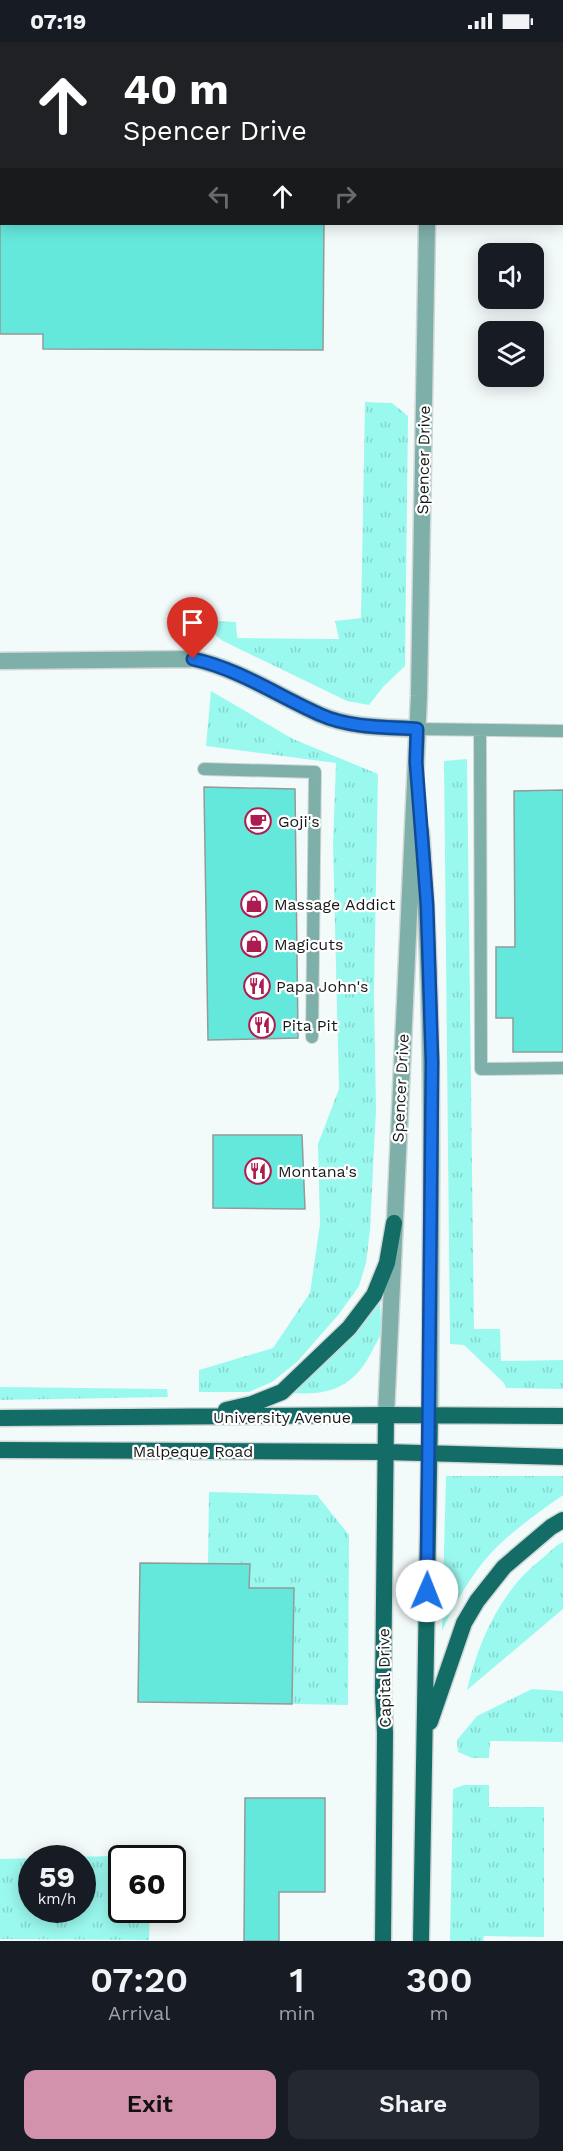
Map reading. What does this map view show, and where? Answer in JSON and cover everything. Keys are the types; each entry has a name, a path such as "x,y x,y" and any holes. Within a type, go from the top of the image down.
{"main road":[{"path":"129,1417 219,1411 252,1404 282,1392 349,1329 374,1295 387,1263 394,1222"},
{"name":"Capital Drive","path":"383,1941 387,1415"},
{"name":"Spencer Drive","path":"429,1453 430,1415"},
{"name":"University Avenue","path":"0,1418 563,1416"},
{"name":"Malpeque Road","path":"0,1450 385,1452"},
{"path":"385,1452 563,1457"},
{"path":"421,1941 429,1453"},
{"path":"425,1737 464,1623 477,1601 504,1567 550,1527 563,1520"}],"street":[{"name":"Spencer Drive","path":"387,1415 419,696 427,225"},
{"path":"0,661 193,659 208,662 257,682 322,716 346,724 417,729"},
{"name":"Spencer Drive","path":"416,762 427,905 432,1062 430,1415"}],"lane":[{"path":"417,729 563,731"},
{"path":"480,730 481,1070 563,1068"},
{"path":"204,769 315,772 312,1038"}],"green space":[{"path":"365,402 392,403 408,416 405,666 383,687 369,705 347,701 223,641 211,632 210,621 236,622 237,638 339,639 335,621 361,618"},
{"path":"211,691 293,739 378,774 374,991 376,1110 370,1230 366,1263 359,1286 339,1314 297,1362 272,1382 249,1392 199,1392 199,1370 273,1348 310,1293 320,1224 318,1144 339,1089 333,844 336,763 206,746"},
{"path":"467,759 474,1329 500,1329 501,1361 563,1360 563,1389 506,1388 504,1383 464,1345 450,1344 444,761"},
{"path":"380,1297 380,1337 359,1371 341,1386 331,1390 319,1393 291,1393 355,1334"},
{"path":"0,1387 167,1389 168,1397 0,1400"},
{"path":"446,1476 563,1476 563,1495 517,1529 491,1553 463,1590 442,1631"},
{"path":"209,1492 317,1495 349,1535 348,1705 293,1704 294,1588 249,1588 250,1565 208,1564"},
{"path":"563,1542 563,1609 467,1690 485,1635 498,1609 524,1574"},
{"path":"532,1689 563,1691 563,1742 490,1741 489,1758 472,1758 458,1752 457,1740 477,1716"},
{"path":"464,1785 489,1785 489,1807 544,1807 544,1937 484,1936 483,1941 450,1941 453,1789"},
{"path":"96,1856 108,1856 108,1923 150,1923 149,1940 0,1939 0,1859 18,1858 18,1923 96,1923"}],"building":[{"path":"0,225 324,225 323,350 43,349 43,334 0,334"},
{"path":"204,787 295,789 298,1038 208,1040"},
{"path":"563,790 563,1052 513,1052 513,1018 496,1018 496,947 515,947 514,791"},
{"name":"Montana's","path":"213,1135 302,1135 305,1209 213,1208"},
{"path":"140,1563 250,1564 249,1588 294,1588 292,1704 138,1702"},
{"path":"245,1798 325,1798 325,1892 279,1892 279,1941 244,1941"}],"place":[{"name":"Goji's","path":"258,821"},
{"name":"Massage Addict","path":"254,904"},
{"name":"Magicuts","path":"254,944"},
{"name":"Papa John's","path":"257,986"},
{"name":"Pita Pit","path":"262,1025"},
{"name":"Montana's","path":"258,1171"}],"route":[{"path":"193,659 208,662 257,682 322,716 346,724 417,729 416,762 427,905 432,1062 427,1591"}]}
